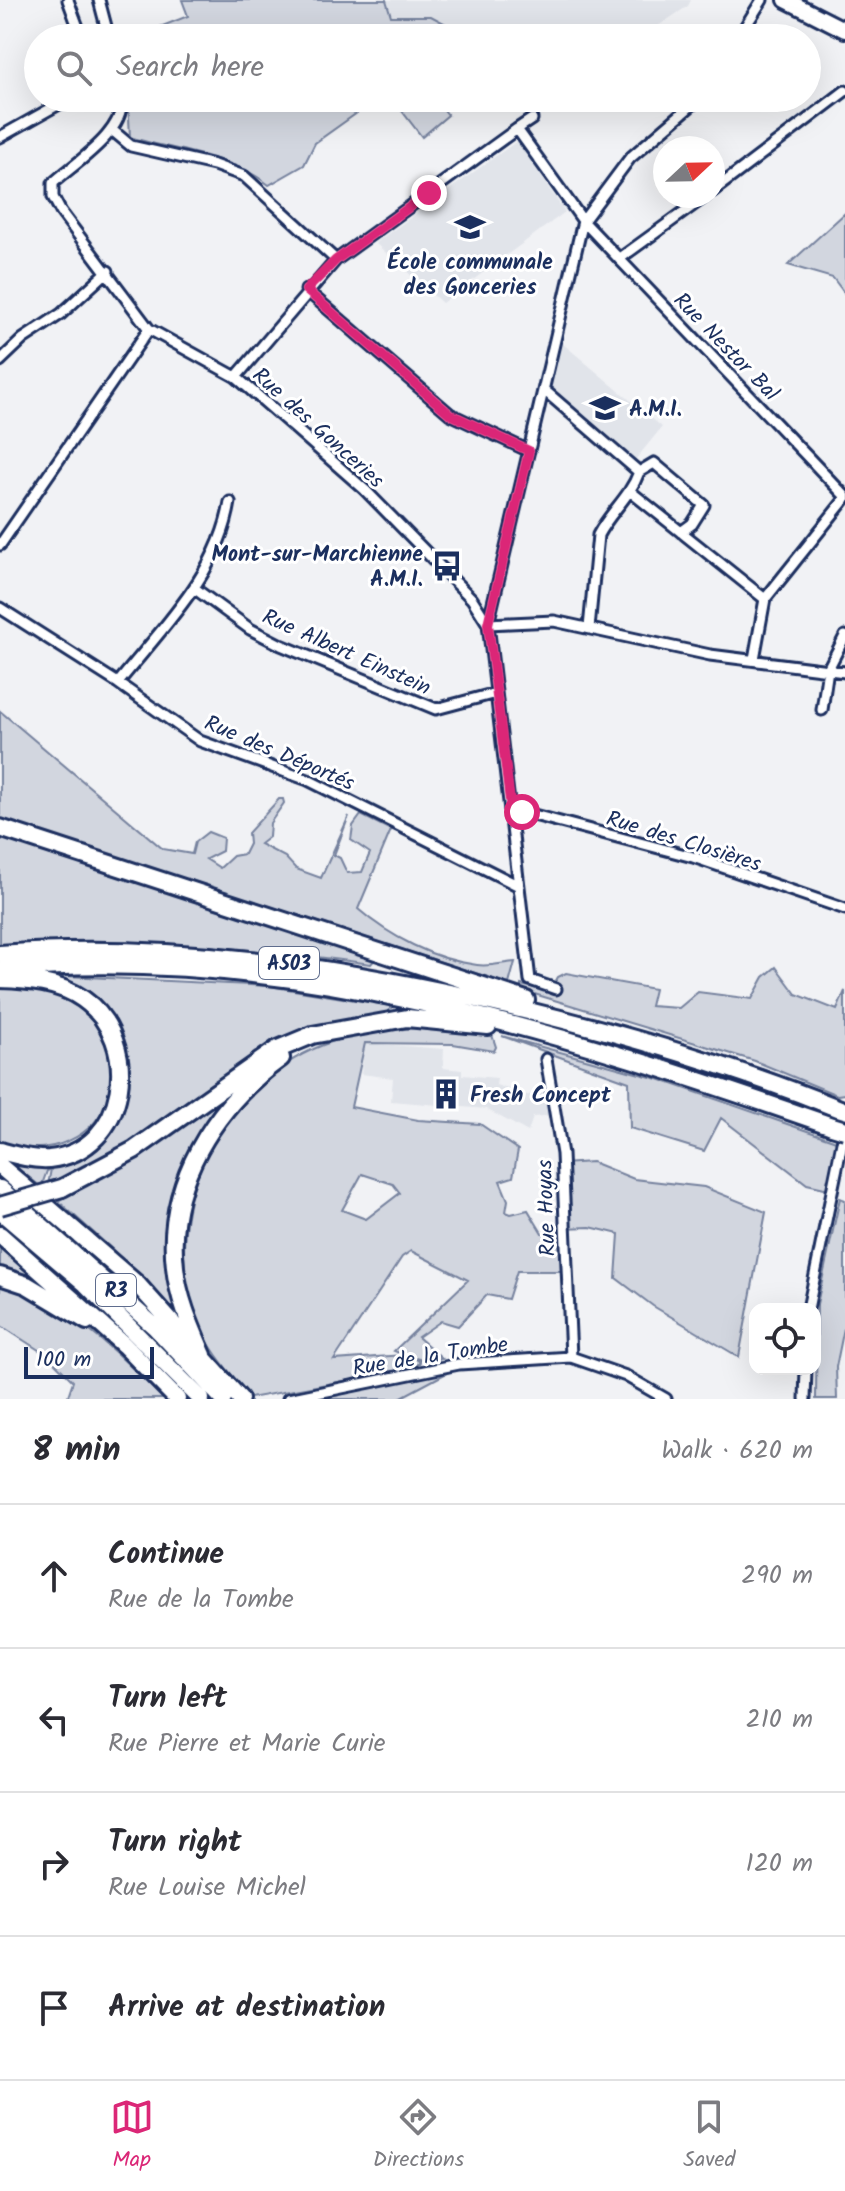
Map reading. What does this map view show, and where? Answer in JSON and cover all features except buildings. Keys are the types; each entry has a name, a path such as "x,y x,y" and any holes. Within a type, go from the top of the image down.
{"highway":[{"path":"0,828 447,976 561,1010 573,1021"},
{"name":"A503","path":"0,954 140,950 257,958 374,976 573,1021 701,1059 840,1110"},
{"name":"A503","path":"0,970 112,966 259,975 437,1004 521,1025 691,1077 841,1128"},
{"path":"0,979 38,981 80,997 110,1028 122,1067 121,1087 113,1111 104,1128 80,1147 48,1159 0,1151"},
{"path":"0,1209 62,1188 134,1150 276,1050 328,1032 407,1018 490,1027 521,1025"},
{"path":"203,1355 180,1296 175,1269 174,1223 191,1167 212,1126 235,1097 280,1059 328,1032"},
{"path":"0,1166 138,1285 240,1399"},
{"name":"R3","path":"0,1189 155,1327 223,1399"},
{"name":"R3","path":"0,1209 86,1284 201,1399"},
{"path":"0,1235 124,1345 177,1399"},
{"path":"0,1276 50,1298 124,1345"}],"main road":[{"path":"786,0 845,30"}],"street":[{"path":"68,0 77,24"},
{"path":"99,0 105,24"},
{"path":"747,24 762,0"},
{"path":"821,109 845,91"},
{"path":"0,137 45,112"},
{"path":"121,112 112,130 131,146 214,165 244,176 336,260"},
{"path":"556,989 530,980 488,624 583,221 630,158 684,112"},
{"path":"725,182 817,112"},
{"path":"236,377 306,290 336,260 532,119"},
{"name":"Rue Nestor Bal","path":"517,129 583,221 845,498"},
{"name":"Rue des Gonceries","path":"112,130 53,183 53,197 149,329 236,377 365,490 472,599 488,624"},
{"path":"619,259 689,208"},
{"path":"0,361 23,339 61,314 108,271"},
{"path":"306,290 450,414 529,451"},
{"path":"0,545 149,329"},
{"path":"544,390 639,472"},
{"path":"589,628 598,535 631,492 639,472 654,463 704,505 692,524 681,532"},
{"path":"631,492 765,599"},
{"path":"754,659 765,599 845,498"},
{"path":"118,683 194,588 225,532 230,502"},
{"name":"Rue Albert Einstein","path":"194,588 250,629 281,645 436,709 496,693"},
{"name":"Rue des Déportés","path":"0,608 118,683 200,741 308,780 517,885"},
{"path":"488,624 554,621 710,655 845,672"},
{"path":"822,710 828,669 845,636"},
{"name":"Rue des Closières","path":"511,809 693,857 817,902 845,909"},
{"name":"Rue Hoyas","path":"546,1059 562,1154 571,1357"},
{"path":"809,1303 841,1128"},
{"name":"Rue de la Tombe","path":"288,1399 459,1364 571,1357 626,1376 666,1399"},
{"path":"805,1399 806,1375"}],"shaded area":[{"path":"182,0 386,0 391,16 431,16 446,24 168,24 188,16"},
{"path":"386,0 691,0 688,6 661,24 446,24 431,16 391,16"},
{"path":"129,112 358,112 315,143 304,165 269,185 220,160 130,137"},
{"path":"403,112 446,112 448,115 422,137"},
{"name":"École communale des Gonceries","path":"517,141 565,212 442,303 375,243"},
{"path":"845,213 845,294 833,278 788,265"},
{"name":"A.M.I.","path":"562,343 662,427 631,465 549,390"},
{"path":"0,711 163,849 192,854 195,842 208,832 223,838 222,851 206,859 220,868 233,856 244,854 249,844 248,833 279,799 283,799 284,803 270,823 269,837 260,844 285,857 296,869 321,878 349,816 334,855 340,858 347,873 362,872 370,853 351,840 353,826 361,815 391,830 358,909 398,937 445,958 482,965 515,962 509,984 0,819"},
{"path":"0,835 377,957 371,964 186,945 47,943 0,946"},
{"path":"776,967 796,994 837,1010 845,991 845,1094 837,1095 755,1061 521,990 521,985 550,991 558,977 566,973 654,989 650,1006 679,1008 698,992 752,999 764,977"},
{"path":"46,975 269,986 392,1006 388,1013 328,1024 272,1046 141,1137 48,1185 51,1169 47,1171 41,1187 9,1161 97,1141 126,1058 116,1027"},
{"path":"0,986 42,991 66,998 94,1018 109,1043 114,1071 109,1099 94,1123 70,1140 39,1148 0,1143"},
{"path":"431,1027 492,1035 496,1047 494,1051 453,1044 365,1043 351,1107 418,1120 480,1124 518,1150 513,1177 500,1181 508,1200 506,1212 511,1214 528,1210 542,1233 564,1233 565,1271 517,1271 508,1299 487,1295 458,1326 441,1321 418,1337 442,1358 427,1361 415,1358 420,1362 415,1368 250,1398 203,1333 187,1282 184,1240 190,1199 204,1160 225,1123 252,1091 285,1065 336,1040 376,1032","holes":["362,1174 393,1184 400,1193 366,1219 342,1210","411,1251 468,1280 394,1351 404,1355 334,1360 402,1257"]},
{"path":"502,1036 658,1079 839,1142 829,1189 807,1184 721,1118 704,1151 630,1128 629,1082"},
{"path":"365,1043 444,1049 443,1068 462,1070 462,1075 497,1078 496,1085 527,1095 551,1092 555,1115 533,1117 528,1132 486,1109 391,1101 393,1078 361,1074"},
{"path":"243,1079 179,1183 184,1323 112,1249 58,1201 151,1147"},
{"path":"592,1162 634,1179 704,1187 766,1212 739,1357 653,1306 616,1278 619,1234 590,1227 564,1228 562,1164"},
{"path":"840,1198 845,1200 845,1323 836,1367 837,1399 816,1399 816,1375 821,1375 821,1303 817,1303"},
{"path":"0,1246 41,1280 0,1270"},
{"path":"0,1283 49,1304 90,1330 164,1399 67,1399 73,1381 48,1356 0,1325"},
{"path":"456,1368 398,1399 321,1399"}],"place":[{"name":"École communale des Gonceries","path":"470,227"},
{"name":"A.M.I.","path":"605,408"},
{"name":"Mont-sur-Marchienne A.M.I.","path":"447,566"},
{"name":"Fresh Concept","path":"446,1094"}],"route":[{"path":"429,193 336,260 306,290 450,414 529,451 488,624 511,809 522,812"}]}
